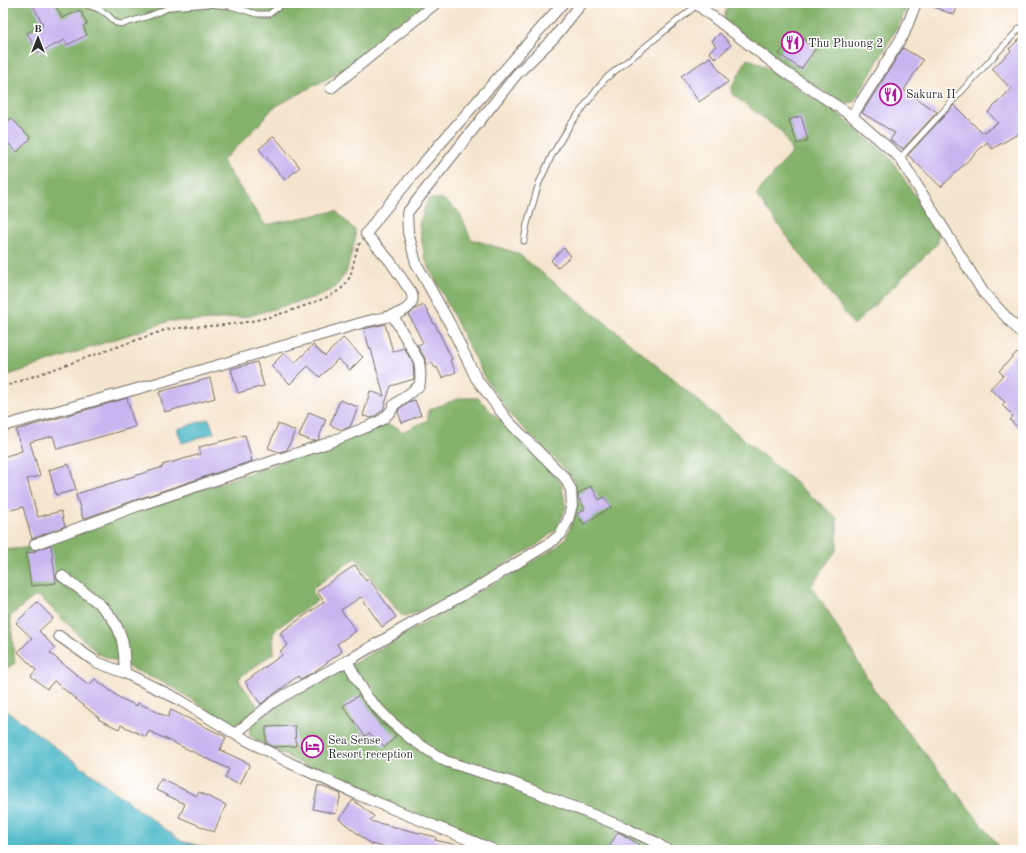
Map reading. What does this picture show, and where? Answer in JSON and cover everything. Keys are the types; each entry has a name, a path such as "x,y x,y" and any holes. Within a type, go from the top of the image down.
{"street":[{"path":"330,88 436,3"},
{"path":"3,426 136,390 368,321 393,316 411,305 413,298 390,261 366,234 420,167 563,3"},
{"path":"235,734 272,703 285,695 481,585 550,543 561,534 568,520 572,505 571,490 565,478 508,421 476,378 450,324 416,263 408,232 407,213 517,74 554,38 582,3"},
{"path":"852,116 904,34 916,3"},
{"path":"696,4 782,70 852,116 900,158 983,292 1023,335"},
{"path":"35,544 140,505 324,444 378,422 391,411 394,405 413,392 419,386 420,382 419,361 393,316"},
{"path":"62,576 103,608 112,619 119,630 122,641 125,674"},
{"path":"59,636 96,662 178,698 235,734 290,763 361,796 494,850"},
{"path":"347,661 367,697 388,720 411,739 445,761 511,782 623,827 655,842 667,850"}],"lane":[{"path":"82,3 107,14 116,23 123,24 171,7 208,4 230,6 257,14 269,14 284,3"},
{"path":"524,241 527,224 539,183 552,155 570,125 605,79 696,4"},
{"path":"900,158 1020,28 1023,27"}],"path":[{"path":"3,387 165,330 179,327 232,324 269,317 294,310 327,297 344,286 348,279 358,247 366,234"}],"green space":[{"path":"3,3 426,3 343,70 273,108 254,130 222,161 265,225 336,211 355,230 355,240 346,273 335,288 315,297 249,316 201,321 169,321 3,377"},
{"path":"728,3 908,3 901,21 854,102 843,103 786,68 723,22"},
{"path":"747,59 757,62 839,114 890,158 938,230 938,243 854,325 756,195 792,152 782,132 733,95 732,87"},
{"path":"428,199 443,199 459,212 471,239 517,253 617,332 837,518 837,549 811,586 828,611 875,691 1002,850 504,850 350,787 278,752 250,736 250,726 271,709 554,549 566,538 573,520 576,504 575,482 560,464 513,418 485,378 425,259 419,224"},
{"path":"460,398 478,398 561,483 566,507 557,529 537,545 452,595 408,616 401,615 356,559 352,560 313,588 317,601 277,628 273,634 274,653 240,677 239,681 257,705 255,711 238,725 228,723 171,686 97,653 40,597 34,597 10,616 15,663 3,671 3,550 35,547 388,425 398,428 402,432 428,420 428,410"}],"water":[{"path":"209,419 214,433 182,443 177,429"},
{"path":"3,708 181,841 214,850 3,850"}],"building":[{"path":"32,3 54,3 62,18 80,10 87,24 83,26 87,35 67,45 65,40 38,53 27,33 43,25"},
{"path":"926,3 959,3 954,15"},
{"path":"795,32 816,48 801,69 779,54"},
{"path":"720,33 731,45 716,59 709,52 716,46 712,41"},
{"path":"1023,35 1023,131 992,149 987,142 941,187 908,155 954,105 982,133 998,123 988,112 1011,89 992,69 1011,51 1009,49"},
{"path":"903,48 923,60 904,90 937,112 903,149 890,140 895,133 862,113"},
{"path":"710,57 728,82 699,102 681,76"},
{"path":"801,116 808,140 797,144 789,120"},
{"path":"11,118 31,138 17,152 3,138 3,127"},
{"path":"274,136 300,167 285,180 259,149"},
{"path":"564,248 571,256 557,268 551,260"},
{"path":"424,305 452,359 450,360 456,372 442,378 437,367 435,368 432,363 426,366 425,358 417,345 423,343 409,315 415,309"},
{"path":"385,324 393,352 404,348 413,363 414,379 391,386 383,410 372,418 363,416 370,391 384,396 364,329"},
{"path":"343,338 363,357 350,370 338,359 320,377 308,366 290,384 271,366 284,353 295,363 313,345 325,356"},
{"path":"1017,352 1023,358 1023,432 1010,420 1013,416 1002,405 1005,402 990,389 1003,375 999,371"},
{"path":"257,362 264,386 238,393 231,369"},
{"path":"210,378 215,398 165,412 159,392"},
{"path":"127,398 135,427 57,449 53,436 30,442 40,476 27,479 38,517 61,511 65,526 32,539 23,507 3,512 3,457 22,451 16,430"},
{"path":"340,400 358,407 350,427 342,430 330,425"},
{"path":"415,400 421,415 402,423 398,412 399,409 408,402"},
{"path":"309,412 326,419 318,440 312,441 299,436"},
{"path":"278,424 295,431 287,450 279,452 268,448"},
{"path":"245,435 252,461 83,519 76,494 163,467 162,465 201,454 199,447"},
{"path":"69,464 76,490 56,495 49,470"},
{"path":"591,486 599,500 604,497 611,507 584,524 577,514 585,509 578,497 578,494"},
{"path":"51,545 56,583 31,586 26,553 35,552 35,550"},
{"path":"355,565 366,581 369,579 396,617 382,627 361,597 341,610 356,631 337,644 342,652 312,673 300,679 298,676 261,704 245,682 283,654 280,651 288,645 280,633 324,602 317,591"},
{"path":"37,602 53,618 39,631 55,648 50,653 89,685 95,679 120,698 137,706 138,703 168,717 171,710 226,737 220,750 250,764 240,785 225,778 229,769 149,731 146,737 121,725 119,729 98,719 99,718 54,681 47,689 31,676 36,670 18,652 32,638 16,623"},
{"path":"359,695 382,725 383,724 396,736 385,747 369,733 365,736 343,706"},
{"path":"295,726 296,746 273,747 266,743 266,727"},
{"path":"161,779 197,796 199,792 226,805 214,832 179,817 185,804 156,790"},
{"path":"318,785 341,794 336,814 313,809"},
{"path":"353,800 374,816 370,821 436,837 435,840 462,846 461,850 400,850 371,844 339,819"},
{"path":"618,832 622,834 648,850 607,850"}],"place":[{"name":"Thu Phuong 2","path":"792,43"},
{"name":"Sakura II","path":"891,94"},
{"name":"Sea Sense Resort reception","path":"313,747"}]}
